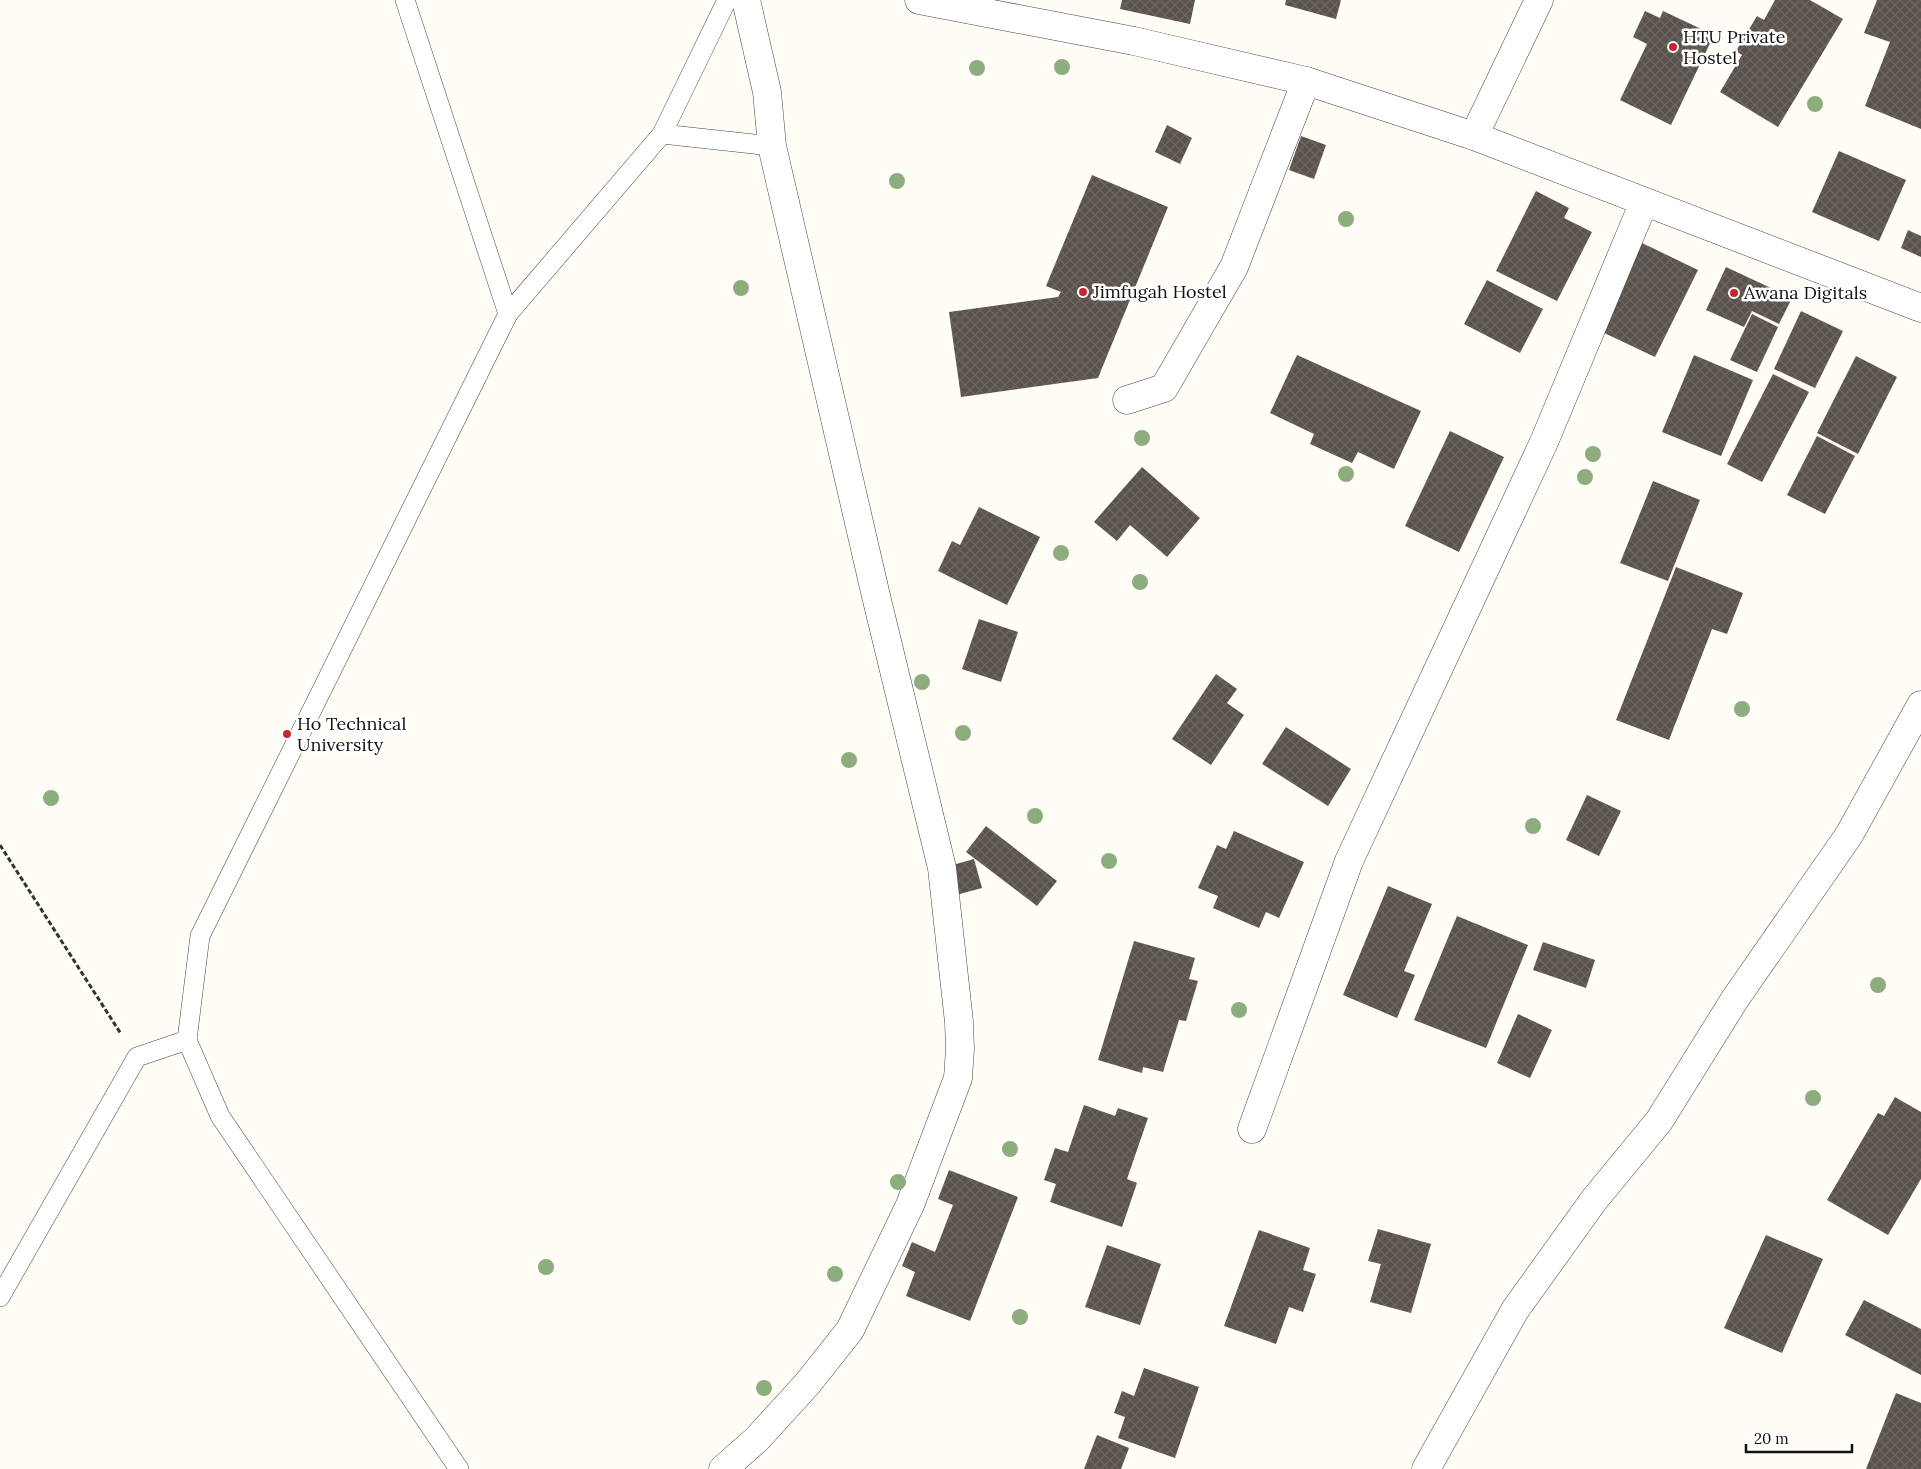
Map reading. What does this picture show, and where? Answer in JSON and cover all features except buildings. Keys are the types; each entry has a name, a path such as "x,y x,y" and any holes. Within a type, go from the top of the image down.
{"street":[{"path":"723,1469 757,1438 802,1390 850,1330 910,1206 958,1078 960,1049 959,1022 942,868 772,146 767,92 746,0"},
{"path":"918,0 1134,41 1306,81 1474,136 1921,308"},
{"path":"1474,136 1539,0"},
{"path":"1127,400 1164,388 1234,267 1306,81"},
{"path":"1252,1129 1349,861 1540,451 1644,202"},
{"path":"1426,1469 1515,1310 1594,1200 1659,1120 1735,999 1849,835 1921,705"}],"lane":[{"path":"405,0 508,314"},
{"path":"458,1469 220,1116 187,1040 200,936 508,314 662,134 727,0"},
{"path":"662,134 772,146"},
{"path":"0,1297 136,1057 187,1040"}],"path":[{"path":"0,845 136,1057"}],"place":[{"name":"HTU Private Hostel","path":"1673,47"},
{"name":"Jimfugah Hostel","path":"1083,292"},
{"name":"Awana Digitals","path":"1734,293"},
{"name":"Ho Technical University","path":"287,734"}]}
